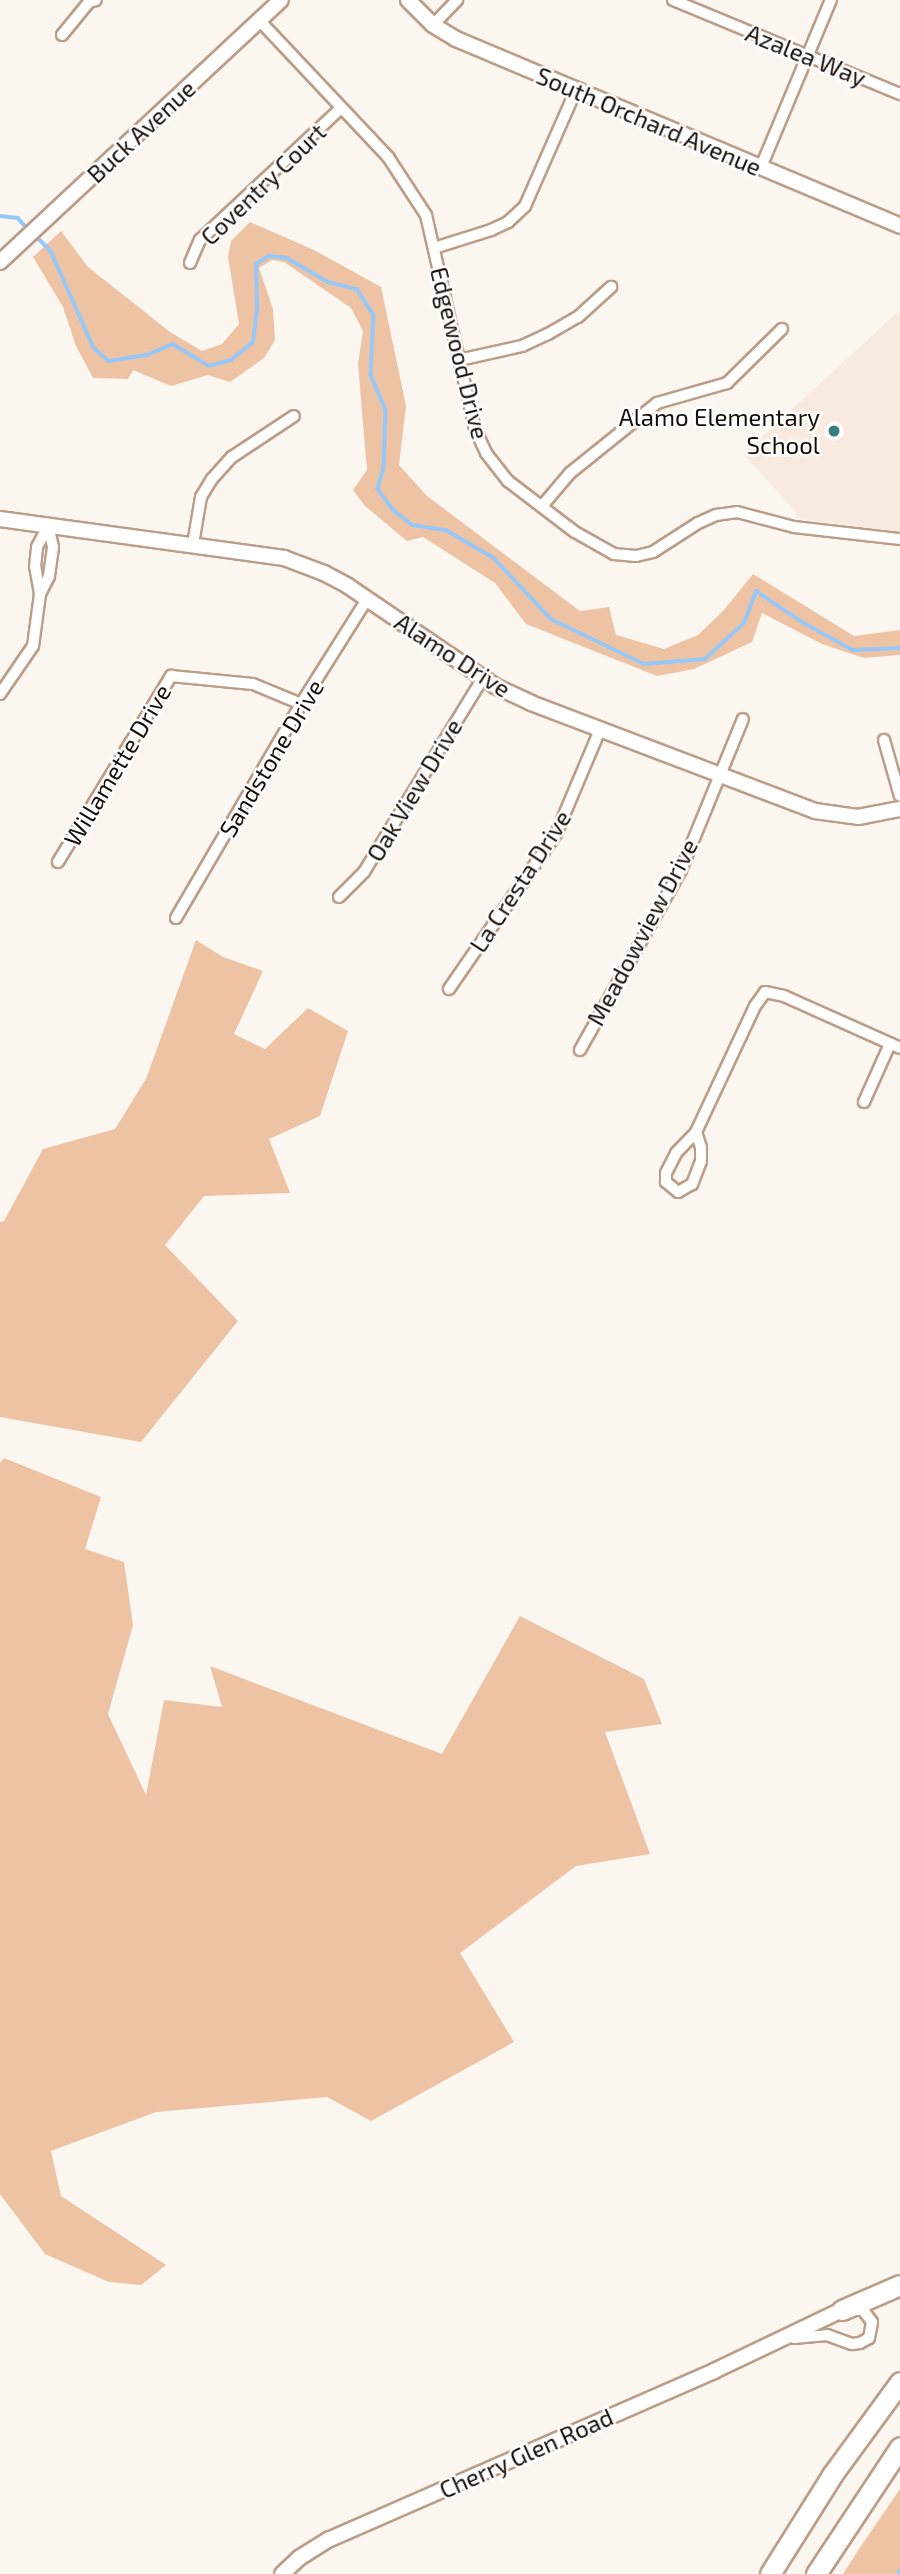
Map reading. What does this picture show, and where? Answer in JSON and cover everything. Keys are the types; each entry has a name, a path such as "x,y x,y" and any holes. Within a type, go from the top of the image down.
{"highway":[{"path":"842,2310 900,2285"},
{"path":"770,2574 832,2475 900,2382"},
{"path":"816,2574 900,2447"}],"street":[{"name":"Buck Avenue","path":"0,262 281,0"},
{"name":"South Orchard Avenue","path":"408,0 433,25 456,39 900,226"},
{"path":"433,25 457,0"},
{"name":"Azalea Way","path":"673,0 900,94"},
{"path":"761,167 831,0"},
{"path":"62,35 90,1"},
{"name":"Edgewood Drive","path":"259,20 405,179 426,215 475,429 486,453 508,481 596,546 625,555 653,552 698,523 716,515 737,512 794,527 900,539"},
{"path":"434,248 491,230 508,222 525,206 576,90"},
{"name":"Coventry Court","path":"190,264 200,240 341,108"},
{"path":"459,360 522,346 548,334 578,317 611,288"},
{"path":"542,506 570,473 657,403 727,383 782,329"},
{"path":"193,544 201,497 212,479 232,457 294,416"},
{"name":"Alamo Drive","path":"0,519 284,558 324,573 367,599 507,693 718,775 833,815 858,817 900,809"},
{"path":"0,694 33,646 40,594 35,567 37,547 48,526"},
{"name":"Sandstone Drive","path":"177,918 301,704 367,599"},
{"name":"Willamette Drive","path":"58,862 171,676 253,684 301,704"},
{"name":"Oak View Drive","path":"339,897 364,872 483,678"},
{"name":"Meadowview Drive","path":"580,1050 681,870 743,719"},
{"name":"La Cresta Drive","path":"449,989 556,834 600,730"},
{"path":"884,740 900,796"},
{"path":"696,1132 701,1147 701,1161 692,1185 678,1192 666,1182 666,1173 676,1153 696,1132 755,1006 765,992 784,996 895,1046 864,1102"},
{"name":"Cherry Glen Road","path":"282,2574 299,2558 330,2539 778,2342 842,2310 863,2311 869,2316 872,2329 869,2338 852,2344 827,2334 807,2334 778,2342"}],"shaded area":[{"path":"250,222 314,250 381,287 406,406 399,465 427,496 580,611 609,607 616,635 664,649 698,635 724,610 753,574 854,636 900,630 900,655 864,658 822,644 762,613 752,642 694,669 657,676 526,624 495,583 423,537 407,541 365,506 353,490 367,470 358,364 363,331 351,308 284,262 272,260 259,268 273,309 275,340 264,358 230,382 208,375 171,386 133,370 128,379 93,378 76,346 63,307 33,257 61,231 88,267 170,332 202,351 222,344 239,324 228,257 231,241"},
{"name":"Alamo Elementary School","path":"900,310 900,532 796,518 796,512 743,454"},
{"path":"196,940 223,957 263,971 234,1034 265,1049 308,1008 348,1031 320,1116 269,1139 290,1193 204,1196 165,1245 238,1321 141,1442 0,1417 0,1222 4,1221 43,1149 115,1129 146,1079"},
{"path":"4,1458 101,1497 85,1549 124,1562 133,1625 108,1714 146,1795 164,1700 222,1707 210,1666 442,1754 520,1616 644,1679 662,1724 605,1732 650,1854 576,1866 460,1953 514,2042 371,2121 327,2097 156,2112 51,2151 61,2196 166,2265 141,2285 109,2282 45,2254 0,2194 0,1463"},
{"path":"900,2489 900,2574 843,2574 859,2549"}],"waterway":[{"path":"0,216 18,218 28,229"},
{"path":"34,234 51,251 94,348 109,361 147,355 173,344 209,366 231,360 253,342 257,310 256,264 269,256 287,258 328,282 357,289 374,315 371,375 386,410 384,468 378,489 393,510 413,525 446,530 494,558 551,619 644,664 705,659 744,623 756,591 804,623 853,650 900,648"}],"place":[{"name":"Alamo Elementary School","path":"834,431"}]}
